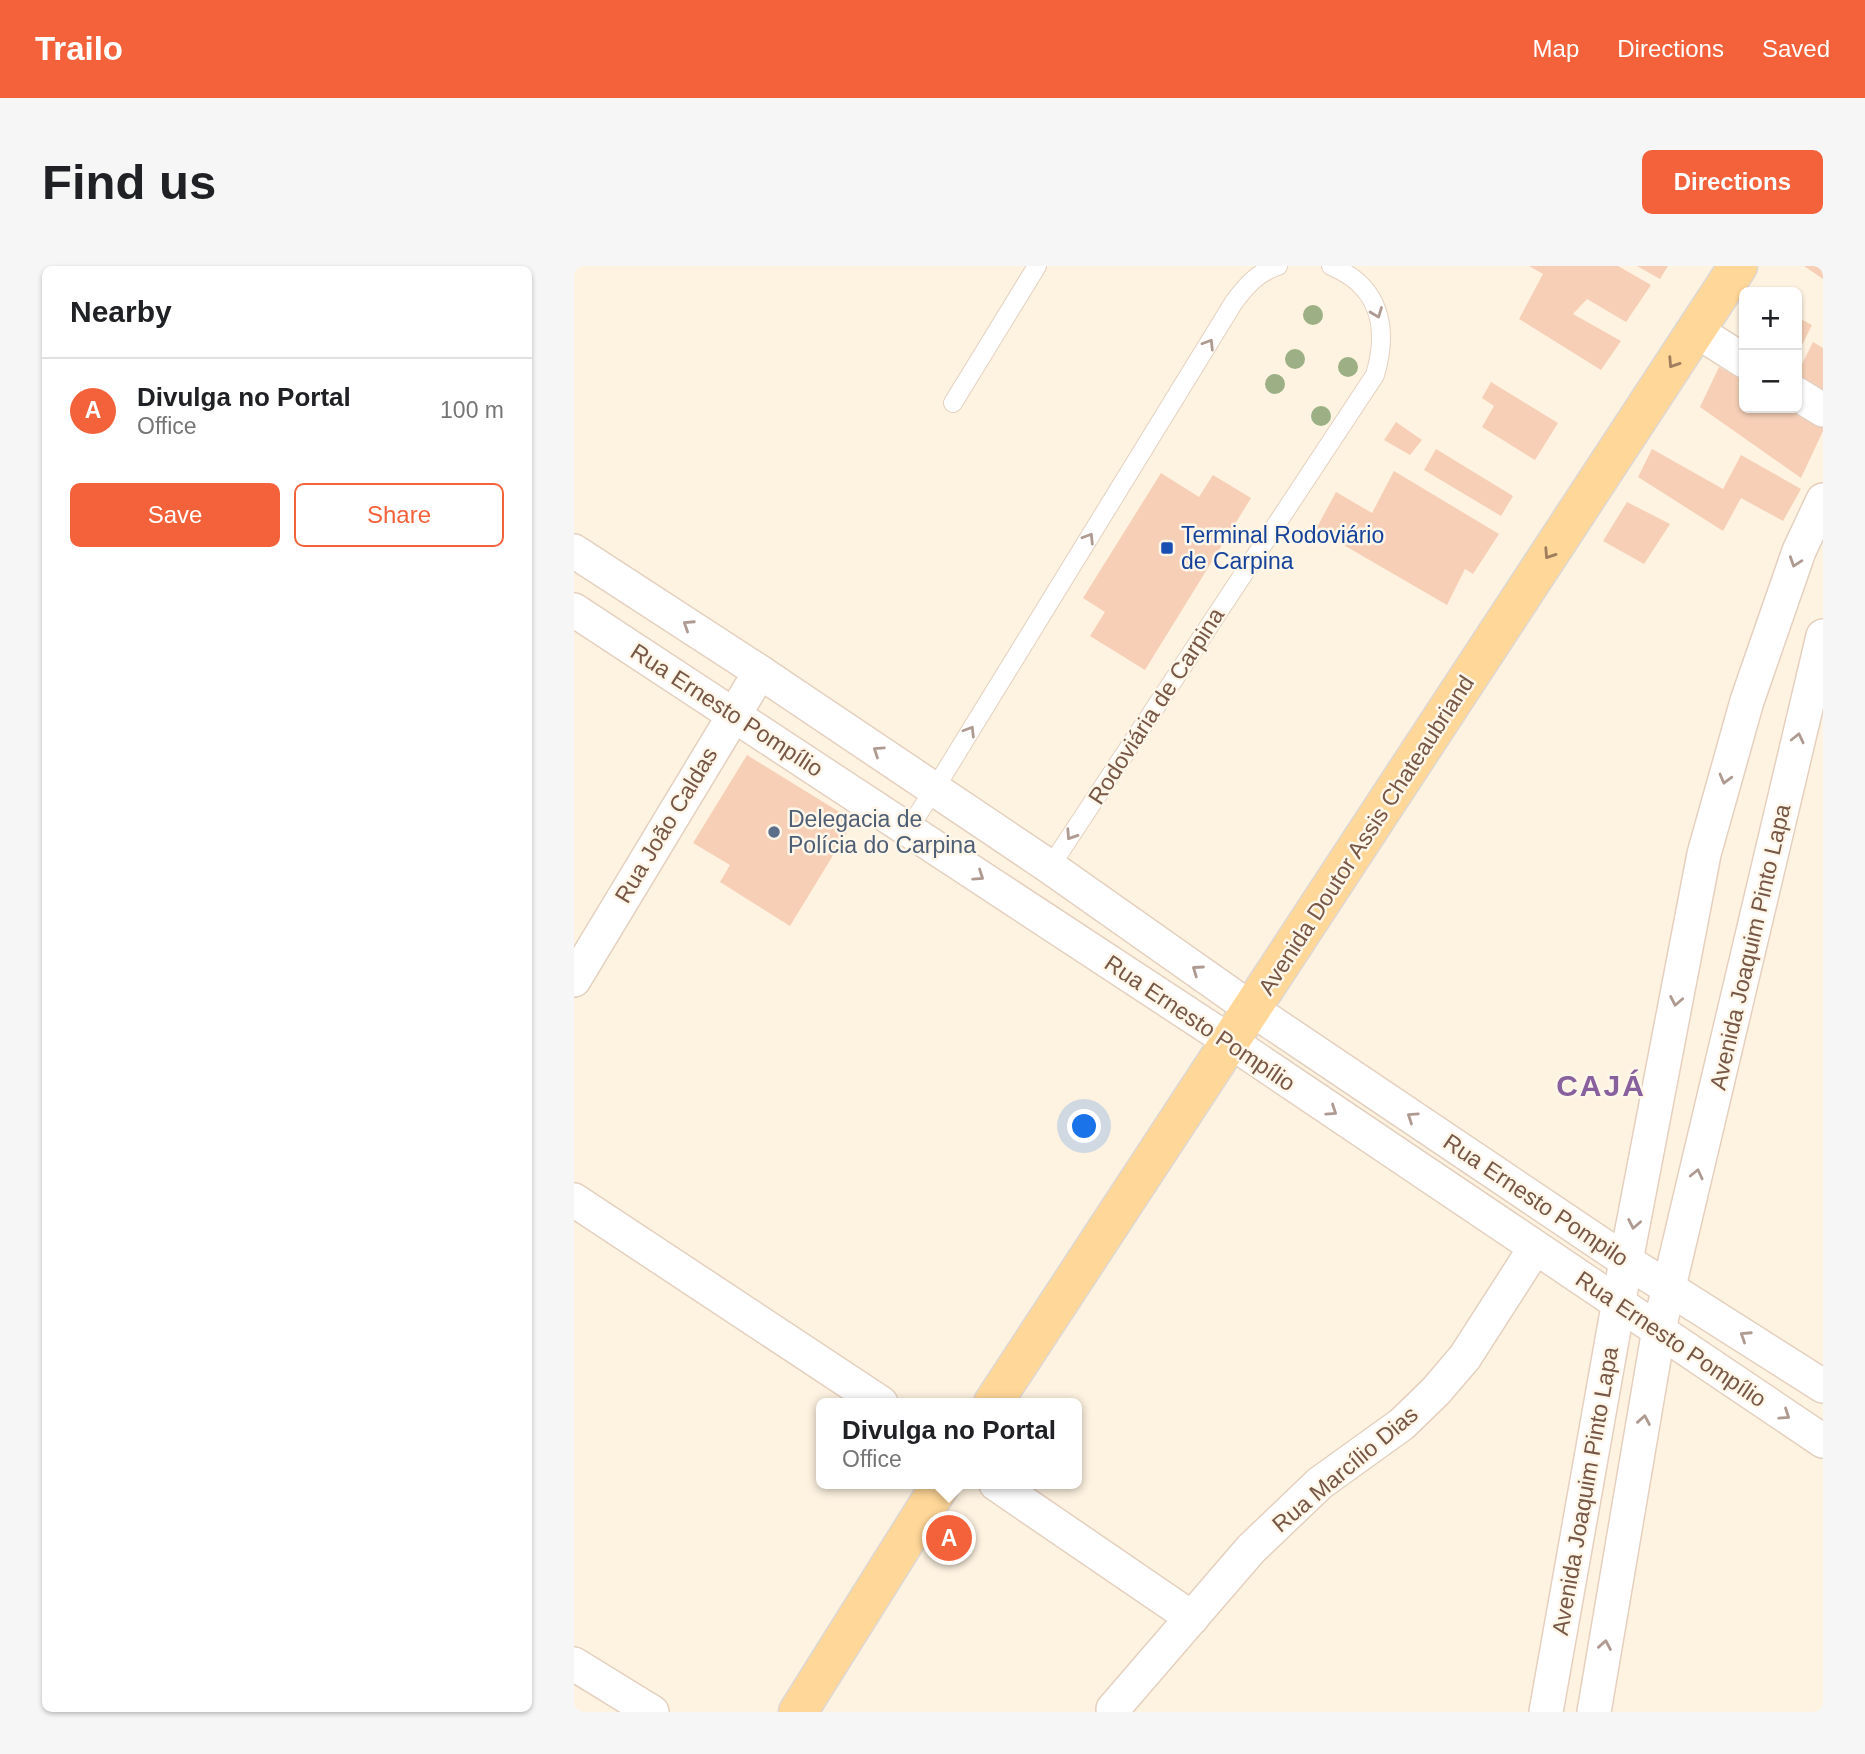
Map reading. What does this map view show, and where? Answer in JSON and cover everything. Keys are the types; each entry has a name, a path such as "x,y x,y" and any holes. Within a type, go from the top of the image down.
{"main road":[{"name":"Avenida Doutor Assis Chateaubriand","path":"996,1398 1738,266"},
{"path":"798,1712 938,1489"}],"street":[{"path":"1695,330 1739,358"},
{"path":"1802,397 1823,410"},
{"name":"Avenida Joaquim Pinto Lapa","path":"1546,1712 1626,1261 1704,854 1747,701 1799,551 1823,500"},
{"name":"Rua Ernesto Pompílio","path":"574,551 1050,866 1253,1010"},
{"name":"Rua Ernesto Pompílio","path":"574,610 1231,1042 1823,1441"},
{"name":"Avenida Joaquim Pinto Lapa","path":"1594,1712 1659,1329 1823,636"},
{"name":"Rua João Caldas","path":"574,980 760,672"},
{"name":"Rua Ernesto Pompilo","path":"1253,1010 1626,1261 1823,1386"},
{"path":"574,1199 873,1398"},
{"name":"Rua Marcílio Dias","path":"1113,1709 1251,1549 1320,1483 1402,1423 1436,1391 1465,1357 1535,1248"},
{"path":"1003,1489 1192,1618"},
{"path":"574,1664 652,1712"}],"lane":[{"path":"953,403 1037,266"},
{"path":"908,829 1234,303 1247,285 1259,275 1278,266"},
{"name":"Rodoviária de Carpina","path":"1050,866 1375,375 1382,351 1381,325 1376,307 1366,290 1352,277 1331,266"}],"building":[{"path":"1529,266 1618,266 1651,285 1626,322 1587,299 1573,314 1621,341 1601,370 1519,319 1543,274"},
{"path":"1637,266 1668,266 1660,279"},
{"path":"1804,266 1823,266 1823,279"},
{"path":"1802,320 1812,325 1802,345"},
{"path":"1813,342 1823,348 1823,401 1802,393 1802,364"},
{"path":"1719,367 1739,378 1739,413 1800,413 1823,426 1823,431 1801,478 1700,407"},
{"path":"1491,382 1558,423 1535,460 1482,427 1494,406 1482,398"},
{"path":"1396,422 1422,440 1410,455 1384,440"},
{"path":"1436,449 1513,496 1501,516 1424,470"},
{"path":"1652,449 1723,489 1741,455 1801,489 1783,521 1741,498 1723,531 1638,477"},
{"path":"1394,471 1499,534 1473,574 1465,569 1447,605 1316,529 1336,492 1372,513"},
{"name":"Terminal Rodoviário de Carpina","path":"1161,473 1199,497 1213,475 1251,498 1145,670 1090,636 1105,612 1083,598"},
{"path":"1627,502 1670,524 1644,564 1603,541"},
{"name":"Delegacia de Polícia do Carpina","path":"747,755 854,821 790,926 720,882 730,865 693,843"}],"place":[{"name":"Terminal Rodoviário de Carpina","path":"1167,548"},
{"name":"Delegacia de Polícia do Carpina","path":"774,832"},
{"name":"Divulga no Portal","path":"949,1538"}],"district":[{"name":"CAJÁ","path":"1601,1085"}]}
